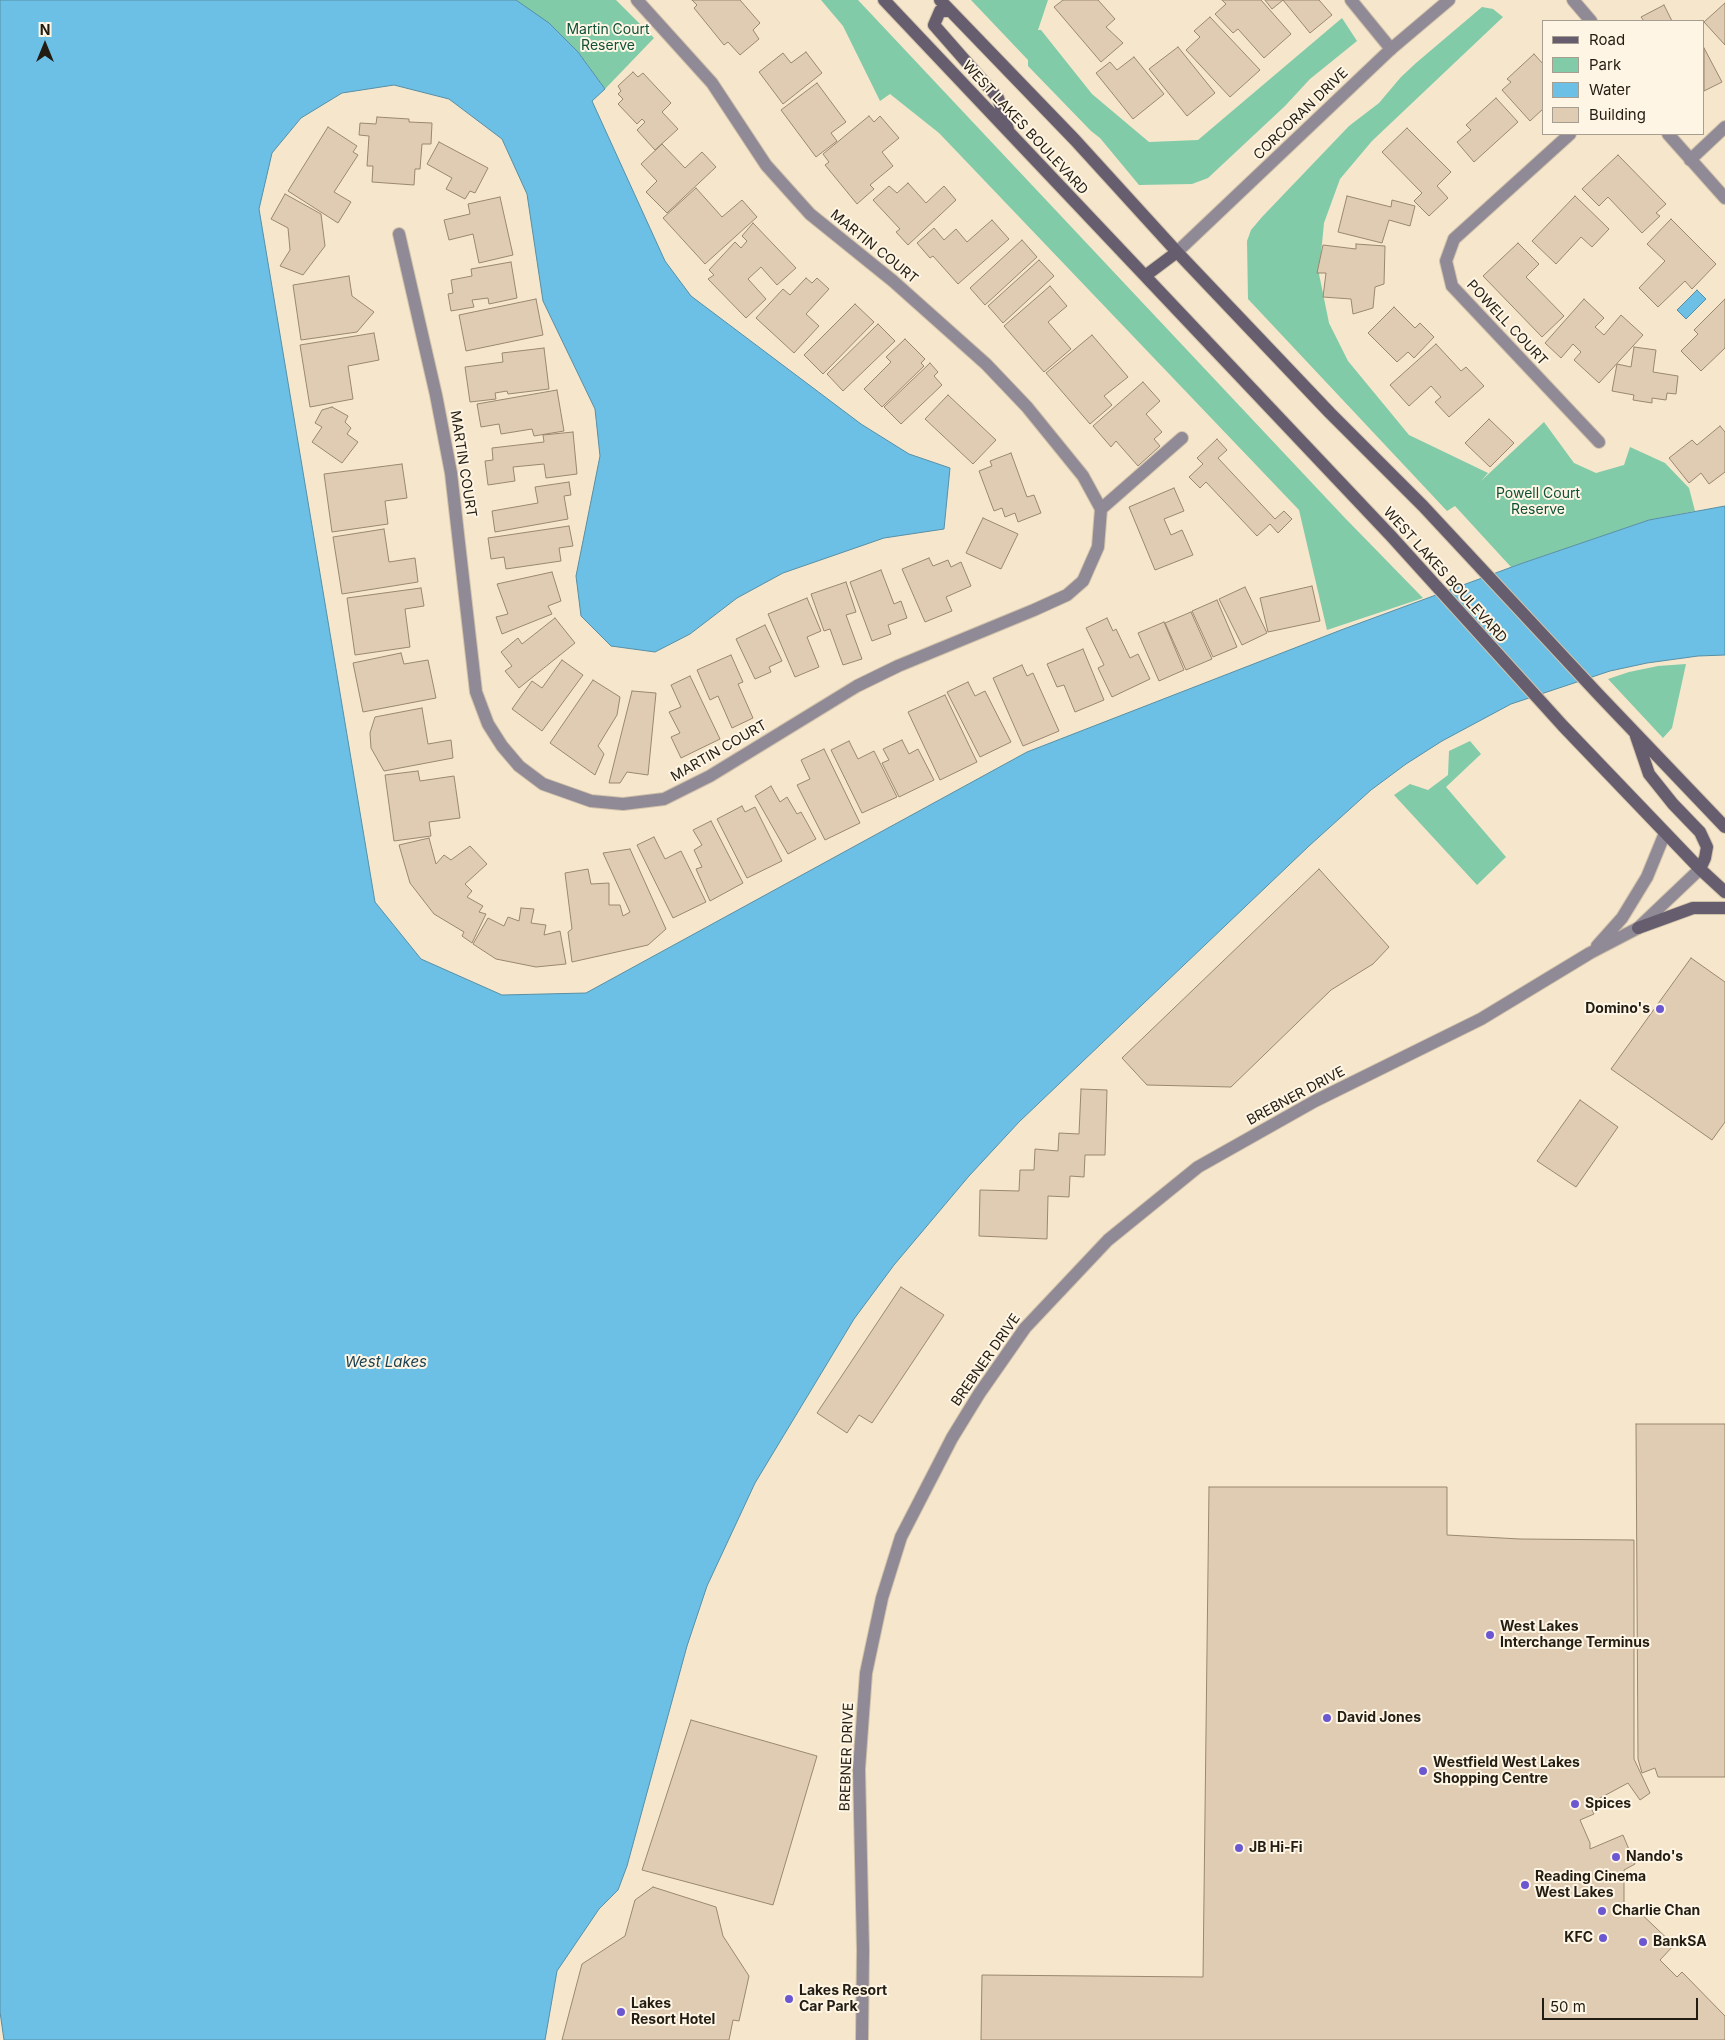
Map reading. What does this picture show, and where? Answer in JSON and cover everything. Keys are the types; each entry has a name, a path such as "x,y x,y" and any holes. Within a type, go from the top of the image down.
{"main road":[{"name":"WEST LAKES BOULEVARD","path":"884,0 1406,553 1563,726 1700,869 1725,892"},
{"name":"WEST LAKES BOULEVARD","path":"940,0 1075,140 1177,252 1461,545 1599,695 1725,826"},
{"path":"950,11 940,11 934,25 998,98 1010,134"},
{"path":"1145,276 1177,252"},
{"path":"1634,731 1649,774 1673,804 1700,832 1707,847 1700,869"},
{"path":"1638,928 1693,908 1725,908"}],"street":[{"name":"MARTIN COURT","path":"399,234 436,395 451,473 476,692 488,724 502,746 520,766 543,784 591,801 623,804 664,799 710,776 857,686 898,666 991,629 1067,595 1084,581 1098,547 1101,509 1083,476 1027,407 986,364 892,281 810,214 766,165 712,83 637,0"},
{"path":"1351,0 1391,49"},
{"name":"CORCORAN DRIVE","path":"1177,252 1391,49 1448,0"},
{"path":"1573,0 1590,20"},
{"path":"1690,160 1725,127"},
{"name":"POWELL COURT","path":"1569,135 1454,239 1446,262 1452,286 1599,442"},
{"path":"1669,135 1725,198"},
{"path":"1101,509 1182,438"},
{"name":"BREBNER DRIVE","path":"1590,953 1622,918 1639,891 1647,877 1665,833"},
{"name":"BREBNER DRIVE","path":"862,2040 863,1950 859,1769 866,1673 882,1598 901,1538 952,1438 979,1394 1025,1328 1108,1240 1198,1167 1315,1102 1481,1019 1590,953 1638,928 1700,869"}],"green space":[{"name":"Martin Court Reserve","path":"516,0 616,0 654,38 605,89 578,52 549,24"},
{"path":"821,0 858,0 1344,517 1423,598 1327,630 1299,510 939,133 890,94 880,101 843,26"},
{"path":"971,0 1048,0 1038,30 1041,30 1092,94 1149,142 1198,140 1342,18 1357,41 1310,79 1285,106 1208,178 1192,184 1139,185 1100,138 1028,66 1028,60"},
{"name":"Powell Court Reserve","path":"1482,7 1493,9 1503,17 1372,141 1340,179 1324,223 1319,274 1329,323 1348,361 1409,435 1488,473 1481,481 1544,422 1574,463 1596,473 1624,465 1630,447 1665,463 1689,488 1695,511 1649,520 1511,567 1455,506 1447,511 1248,299 1247,241 1251,230 1349,126 1379,103 1401,77 1416,63"},
{"path":"1686,664 1672,728 1663,738 1608,679 1658,666"},
{"path":"1470,741 1481,754 1446,787 1506,857 1477,885 1394,795 1410,784 1428,790 1448,775 1449,751"}],"water":[{"name":"West Lakes","path":"0,0 516,0 549,23 578,52 605,89 592,101 665,261 691,296 861,424 909,454 950,468 944,529 884,538 783,573 737,598 690,634 655,652 611,646 581,616 576,576 600,456 595,409 543,301 527,194 502,139 449,99 394,85 342,93 301,118 272,153 259,209 375,902 421,959 502,995 586,993 1027,752 1341,630 1520,564 1649,520 1725,506 1725,655 1698,656 1647,663 1610,671 1511,704 1442,741 1406,764 1371,790 1309,846 1019,1122 969,1176 894,1265 854,1319 755,1483 707,1586 687,1646 627,1866 618,1890 599,1909 557,1971 545,2040 4,2040 0,2012"},
{"path":"1697,290 1706,299 1686,319 1677,310"}],"building":[{"path":"692,0 740,0 760,23 753,30 759,39 740,55 728,42 724,45 694,8 697,5"},
{"path":"1063,0 1098,0 1115,19 1106,27 1123,43 1101,62 1054,7"},
{"path":"1222,0 1261,0 1291,34 1264,58 1238,29 1233,33 1215,14 1226,4"},
{"path":"1265,0 1283,0 1272,9"},
{"path":"1283,0 1319,0 1332,15 1310,33"},
{"path":"1725,3 1725,45 1705,23"},
{"path":"1664,5 1672,20 1643,20 1641,17"},
{"path":"1210,17 1260,70 1230,97 1186,50 1200,37 1194,31"},
{"path":"1178,47 1215,93 1187,116 1149,69"},
{"path":"1705,50 1722,82 1705,90"},
{"path":"806,52 822,73 783,104 759,72 783,53 791,63"},
{"path":"1534,54 1542,63 1542,110 1530,121 1502,90 1511,82 1507,79"},
{"path":"1134,57 1164,94 1133,119 1096,73 1110,62 1117,70"},
{"path":"633,72 638,77 643,73 671,103 662,112 678,129 655,150 637,130 645,122 642,119 637,124 618,104 623,99 618,94 621,91 618,86"},
{"path":"817,83 846,122 831,133 837,141 816,157 781,110"},
{"path":"1496,98 1518,122 1474,162 1457,142 1471,130 1466,125"},
{"path":"869,116 874,122 880,116 899,138 882,152 893,166 870,185 874,189 857,204 825,165 829,162 823,154"},
{"path":"377,117 409,119 409,122 432,123 431,144 422,144 420,169 415,169 414,185 372,182 373,166 367,166 369,136 359,135 360,123 376,124"},
{"path":"328,127 357,146 353,152 358,155 334,192 351,202 338,223 288,191"},
{"path":"1407,128 1451,172 1437,186 1448,198 1429,216 1414,201 1422,193 1382,152"},
{"path":"439,142 488,168 475,193 470,191 465,199 446,189 452,178 427,164"},
{"path":"662,144 685,168 702,152 716,167 667,213 646,192 657,181 641,164"},
{"path":"1618,155 1666,204 1656,213 1660,216 1642,233 1608,197 1599,206 1582,189"},
{"path":"908,183 926,203 944,186 956,200 908,245 896,232 900,229 873,200 889,186 897,193"},
{"path":"696,188 722,217 742,200 757,217 705,264 663,218"},
{"path":"285,194 321,214 325,246 303,275 280,266 290,250 288,228 271,219"},
{"path":"1347,196 1391,207 1392,200 1415,206 1410,226 1389,220 1382,243 1338,232"},
{"path":"1575,196 1609,229 1592,247 1581,237 1556,264 1532,241"},
{"path":"500,197 513,255 479,263 473,234 449,240 444,220 470,214 468,204"},
{"path":"1671,219 1716,264 1692,289 1685,281 1658,307 1639,288 1665,261 1647,244"},
{"path":"992,220 1009,239 958,284 933,256 930,258 917,243 934,228 944,240 956,229 967,242"},
{"path":"753,223 796,268 777,285 761,267 748,279 766,299 746,318 708,279 714,275 709,270 735,242 741,248 747,241 742,236"},
{"path":"1022,240 1037,257 985,305 970,288"},
{"path":"1518,243 1539,264 1526,277 1564,316 1542,337 1483,276"},
{"path":"1356,244 1385,246 1384,284 1375,287 1373,308 1353,314 1351,299 1323,297 1326,273 1317,273 1323,245 1356,249"},
{"path":"1039,260 1054,276 1003,323 988,306"},
{"path":"511,262 517,298 489,304 488,298 472,300 474,307 451,311 448,294 453,293 451,280 472,276 471,269"},
{"path":"349,276 352,296 374,312 357,332 301,340 293,285"},
{"path":"806,278 812,283 817,278 829,289 806,314 819,326 794,353 756,318 783,289 790,295"},
{"path":"1050,286 1067,306 1048,322 1071,349 1044,372 1004,326"},
{"path":"536,299 543,335 466,351 459,315"},
{"path":"1584,299 1604,318 1595,327 1604,335 1621,315 1643,335 1599,383 1574,360 1581,352 1573,344 1561,358 1545,343"},
{"path":"1725,299 1725,348 1701,371 1681,351 1698,334 1694,330"},
{"path":"855,304 874,322 823,374 804,355"},
{"path":"1394,307 1415,328 1420,323 1434,337 1414,358 1408,352 1397,362 1368,333"},
{"path":"878,324 895,341 843,391 827,374"},
{"path":"374,333 379,360 348,366 353,399 310,407 300,345"},
{"path":"1092,335 1128,377 1104,396 1112,405 1090,424 1046,373"},
{"path":"905,339 925,359 921,363 924,366 882,407 864,389 891,362 886,357"},
{"path":"1436,344 1461,371 1466,367 1484,386 1449,417 1435,402 1441,397 1431,386 1409,406 1390,385"},
{"path":"1634,347 1656,350 1653,372 1678,376 1676,394 1667,393 1666,400 1652,398 1652,403 1633,400 1634,395 1612,391 1617,364 1631,367"},
{"path":"544,348 549,389 508,394 507,391 495,393 496,399 470,402 465,367 503,362 502,353"},
{"path":"930,363 938,372 934,376 942,385 901,424 884,407"},
{"path":"1143,382 1160,401 1146,414 1162,432 1154,439 1160,446 1138,466 1116,441 1111,447 1093,426"},
{"path":"557,390 564,431 534,436 532,429 501,434 499,424 481,427 477,404"},
{"path":"948,395 996,440 973,464 925,419"},
{"path":"332,407 348,416 345,422 351,428 347,434 358,442 342,463 312,442 322,427 315,423 322,410"},
{"path":"1489,419 1514,443 1490,467 1465,443"},
{"path":"1720,426 1725,432 1725,472 1709,484 1701,473 1689,483 1669,458 1692,440 1697,445"},
{"path":"573,432 577,474 546,478 544,464 513,467 515,481 488,485 485,461 493,460 492,448 544,442 543,435"},
{"path":"1217,439 1227,450 1218,458 1275,519 1284,511 1292,519 1278,533 1270,524 1257,536 1206,482 1200,488 1189,477 1203,464 1197,458"},
{"path":"1011,453 1027,497 1034,495 1041,513 1018,522 1015,513 1005,517 1002,508 994,511 979,471 992,466 990,461"},
{"path":"402,464 407,498 385,501 388,524 332,532 324,474"},
{"path":"569,482 571,495 564,496 568,519 495,532 492,511 538,503 535,487"},
{"path":"1174,488 1184,511 1164,519 1171,535 1182,530 1193,555 1155,570 1129,507"},
{"path":"983,518 1018,534 1001,569 966,553"},
{"path":"569,526 573,546 559,548 561,561 506,569 504,557 491,559 488,538"},
{"path":"384,529 389,562 415,558 418,582 342,594 333,537"},
{"path":"929,558 933,566 948,560 951,567 961,562 971,586 946,597 952,611 925,622 902,569"},
{"path":"881,570 894,604 901,601 907,618 888,625 891,634 872,641 850,582"},
{"path":"552,572 561,601 548,606 552,614 502,634 496,617 508,614 497,584"},
{"path":"846,582 856,612 846,615 862,659 843,665 830,629 824,631 811,594"},
{"path":"1312,586 1320,621 1268,632 1260,598"},
{"path":"1245,587 1267,633 1242,645 1219,599"},
{"path":"421,588 424,606 405,609 410,647 355,655 347,598"},
{"path":"807,598 821,631 807,637 819,667 795,677 768,614"},
{"path":"1217,600 1237,647 1213,657 1192,611"},
{"path":"1191,612 1212,659 1186,670 1165,623"},
{"path":"555,618 575,643 519,688 505,671 512,666 501,652 518,638 522,644"},
{"path":"1107,618 1113,631 1116,629 1130,658 1138,654 1150,679 1112,697 1098,668 1104,665 1086,628"},
{"path":"1164,622 1184,670 1159,681 1138,633"},
{"path":"765,625 782,661 769,667 771,672 755,679 736,639"},
{"path":"1083,649 1104,700 1075,712 1064,685 1057,687 1047,664"},
{"path":"401,653 404,664 428,660 436,698 363,712 353,663"},
{"path":"731,655 743,682 738,684 753,718 732,728 718,696 710,700 697,670"},
{"path":"562,660 583,675 542,731 512,709 532,681 542,688"},
{"path":"1022,665 1027,676 1033,673 1059,731 1023,746 993,678"},
{"path":"690,676 720,739 681,758 671,737 680,733 669,712 681,707 671,685"},
{"path":"593,680 620,697 617,715 598,746 604,754 595,775 550,743"},
{"path":"968,682 975,696 985,691 1011,742 980,757 947,692"},
{"path":"632,691 656,693 648,775 627,772 620,783 609,783"},
{"path":"945,695 977,762 940,780 908,712"},
{"path":"422,708 428,744 451,740 453,758 384,771 371,748 370,733 375,717"},
{"path":"902,740 909,754 918,749 934,780 899,797 882,763 889,760 883,749"},
{"path":"849,741 858,759 874,751 897,797 862,813 831,750"},
{"path":"824,749 860,823 825,840 797,785 810,779 801,760"},
{"path":"418,771 420,781 454,776 460,818 429,822 431,836 394,841 385,775"},
{"path":"771,786 780,802 787,797 797,814 801,812 816,839 788,854 755,796"},
{"path":"742,806 745,812 755,807 782,861 747,878 717,819"},
{"path":"711,821 743,883 710,901 696,869 702,867 694,850 702,845 693,830"},
{"path":"654,837 665,859 681,851 706,902 673,918 637,845"},
{"path":"429,838 436,864 444,855 451,860 470,846 487,864 465,884 472,891 467,897 483,906 479,912 486,914 472,943 462,936 464,932 434,914 410,883 399,845"},
{"path":"630,849 666,929 648,945 572,962 568,932 572,929 565,873 588,869 591,884 609,883 609,905 620,905 623,916 630,912 603,853"},
{"path":"1319,869 1389,947 1373,964 1331,990 1231,1087 1147,1085 1122,1058"},
{"path":"521,908 534,909 531,923 546,925 544,935 560,931 566,964 536,967 496,959 473,944 488,918 504,926 508,917 519,921"},
{"path":"1691,958 1725,982 1725,1122 1712,1140 1611,1069"},
{"path":"1081,1089 1107,1090 1105,1155 1085,1155 1084,1177 1070,1176 1069,1197 1048,1196 1047,1239 979,1236 980,1190 1019,1191 1020,1170 1034,1170 1035,1149 1058,1151 1059,1133 1079,1134"},
{"path":"1580,1100 1618,1127 1576,1187 1537,1161"},
{"path":"901,1287 944,1315 872,1423 859,1415 847,1433 817,1413"},
{"path":"1636,1424 1725,1424 1725,1777 1658,1777 1655,1768 1642,1773 1638,1759"},
{"name":"Westfield West Lakes Shopping Centre","path":"1209,1487 1447,1487 1447,1535 1520,1539 1634,1540 1634,1759 1650,1793 1640,1800 1628,1783 1589,1804 1594,1814 1580,1820 1590,1843 1590,1849 1623,1835 1635,1864 1624,1870 1624,1912 1629,1916 1636,1909 1674,1945 1660,1960 1677,1977 1682,1972 1725,2016 1725,2040 981,2040 982,1975 1203,1977"},
{"path":"691,1720 817,1756 773,1905 642,1870"},
{"path":"653,1887 716,1907 723,1936 749,1976 739,2021 733,2020 729,2040 562,2040 582,1964 625,1936 635,1900"}],"place":[{"name":"Domino's","path":"1660,1009"},
{"name":"West Lakes Interchange Terminus","path":"1490,1635"},
{"name":"David Jones","path":"1327,1718"},
{"name":"Westfield West Lakes Shopping Centre","path":"1423,1771"},
{"name":"Spices","path":"1575,1804"},
{"name":"JB Hi-Fi","path":"1239,1848"},
{"name":"Nando's","path":"1616,1857"},
{"name":"Reading Cinema West Lakes","path":"1525,1885"},
{"name":"Charlie Chan","path":"1602,1911"},
{"name":"KFC","path":"1603,1938"},
{"name":"BankSA","path":"1643,1942"},
{"name":"Lakes Resort Car Park","path":"789,1999"},
{"name":"Lakes Resort Hotel","path":"621,2012"}]}
